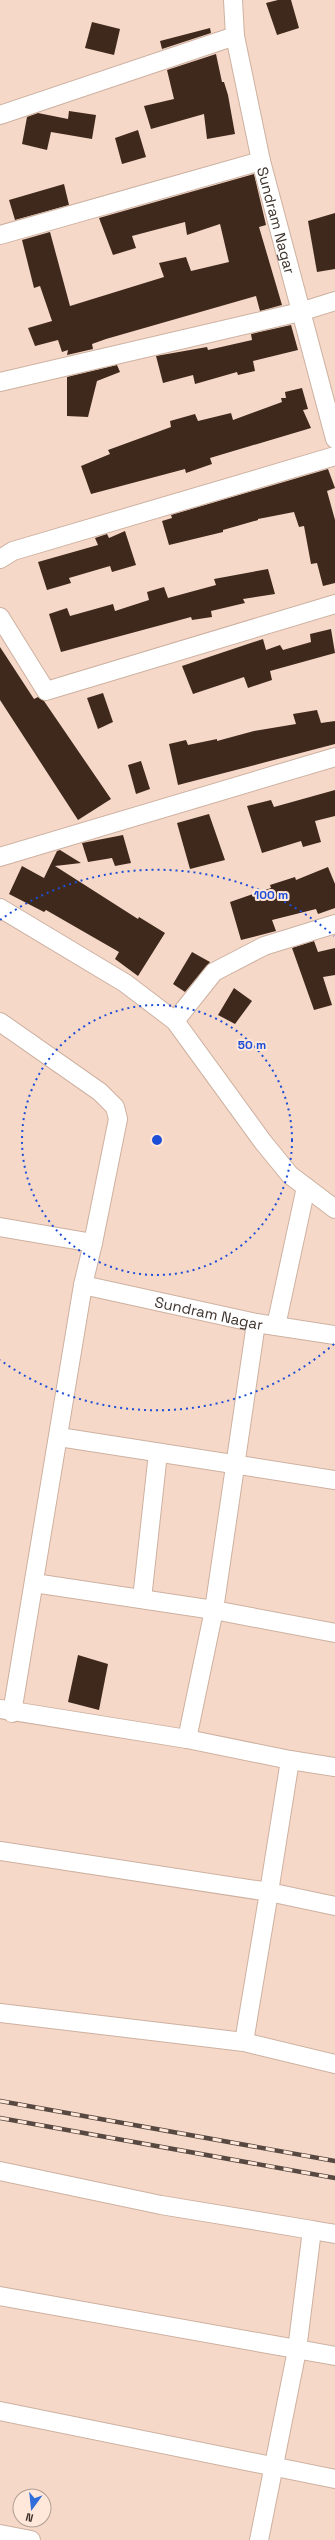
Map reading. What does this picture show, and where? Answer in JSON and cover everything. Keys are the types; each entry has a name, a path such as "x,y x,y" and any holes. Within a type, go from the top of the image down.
{"street":[{"name":"Sundram Nagar","path":"233,0 235,36 261,161 300,312 335,438"},
{"path":"0,115 235,36"},
{"path":"0,235 261,161"},
{"path":"0,382 300,312 335,301"},
{"path":"0,559 13,551 335,456"},
{"path":"0,617 46,691 335,604"},
{"path":"0,857 335,757"},
{"path":"0,908 125,983 174,1021 263,1142 290,1175 335,1209"},
{"path":"174,1021 214,972 264,946 335,924"},
{"path":"0,1022 100,1092 115,1107 118,1119 83,1285 34,1583 6,1711 188,1739 290,1760 335,1767"},
{"path":"276,1326 306,1187"},
{"path":"0,1227 93,1243"},
{"name":"Sundram Nagar","path":"83,1285 256,1323 335,1335"},
{"path":"188,1739 214,1610 256,1323"},
{"path":"59,1437 235,1466 335,1480"},
{"path":"142,1599 158,1453"},
{"path":"34,1583 214,1610 335,1633"},
{"path":"244,2042 290,1760"},
{"path":"0,1851 269,1892 335,1906"},
{"path":"0,2013 244,2042 335,2064"},
{"path":"0,2172 161,2205 335,2234"},
{"path":"259,2540 297,2350 312,2230"},
{"path":"0,2296 335,2356"},
{"path":"0,2411 335,2479"},
{"path":"0,2534 31,2540"}],"building":[{"path":"278,0 291,0 299,28 277,35 266,3"},
{"path":"92,22 120,29 114,55 85,48"},
{"path":"210,28 211,33 162,49 160,41"},
{"path":"216,54 222,82 224,82 228,95 235,134 207,139 204,114 151,129 144,106 174,99 167,70"},
{"path":"69,111 96,115 92,139 51,132 47,150 22,144 27,117 38,113 68,119"},
{"path":"138,130 146,157 122,164 115,138"},
{"path":"254,174 266,225 259,227 282,305 260,311 256,296 106,339 92,344 93,349 67,355 68,350 62,352 58,340 35,346 28,328 52,321 40,286 34,288 22,240 50,232 70,306 164,277 159,263 186,257 191,271 229,262 220,224 187,235 185,222 132,236 136,248 113,255 99,218"},
{"path":"64,184 69,205 15,220 9,200"},
{"path":"335,213 335,269 317,272 308,221"},
{"path":"291,325 298,350 253,361 255,371 238,375 237,372 195,384 193,375 163,383 156,356 207,347 208,350 252,340 251,334"},
{"path":"117,365 120,372 97,381 88,417 67,416 67,377"},
{"path":"302,388 308,409 303,410 311,428 210,458 212,464 186,473 185,469 91,494 81,466 110,454 108,450 171,427 170,421 195,414 198,421 231,413 233,420 282,402 281,398 286,398 285,392"},
{"path":"328,469 335,488 327,491 335,520 335,583 323,586 317,563 311,564 304,526 299,527 294,512 258,519 223,530 223,532 169,545 162,521 172,518 171,515"},
{"path":"125,531 136,565 112,572 110,566 69,578 71,583 47,590 38,562 98,545 95,538 107,534 109,538"},
{"path":"268,569 275,594 243,599 245,603 211,611 212,617 192,620 191,617 61,652 49,614 67,608 70,616 113,604 115,611 149,600 147,592 164,587 168,598 216,585 214,579"},
{"path":"331,629 335,653 270,671 272,680 248,688 244,677 193,694 182,666 263,639 266,650 280,645 283,650 311,642 310,634"},
{"path":"0,647 34,699 38,697 44,701 111,799 78,820 0,700"},
{"path":"103,693 113,722 98,729 87,698"},
{"path":"317,710 321,723 335,721 335,744 178,785 169,744 186,740 188,745 217,739 217,741 254,731 296,724 293,714"},
{"path":"141,761 150,789 136,794 128,765"},
{"path":"335,790 335,816 315,821 321,842 303,847 301,841 262,853 247,806 271,800 274,807"},
{"path":"209,814 225,860 190,869 177,823"},
{"path":"123,835 131,863 115,866 112,858 88,862 82,843"},
{"path":"60,850 81,863 55,866 138,919 139,917 165,933 138,976 115,959 119,952 46,910 44,912 9,894 22,866 44,878 57,851"},
{"path":"328,867 335,884 335,908 318,914 316,909 272,920 276,931 241,940 230,902 271,888 270,885 295,877 296,880"},
{"path":"314,941 318,952 335,948 335,975 323,977 332,1005 314,1010 292,948"},
{"path":"192,952 210,962 185,992 173,984"},
{"path":"234,988 252,1001 235,1024 218,1015"},
{"path":"78,1655 108,1664 99,1710 68,1702"}],"railway":[{"path":"0,2101 335,2161"},
{"path":"0,2118 335,2178"}]}
